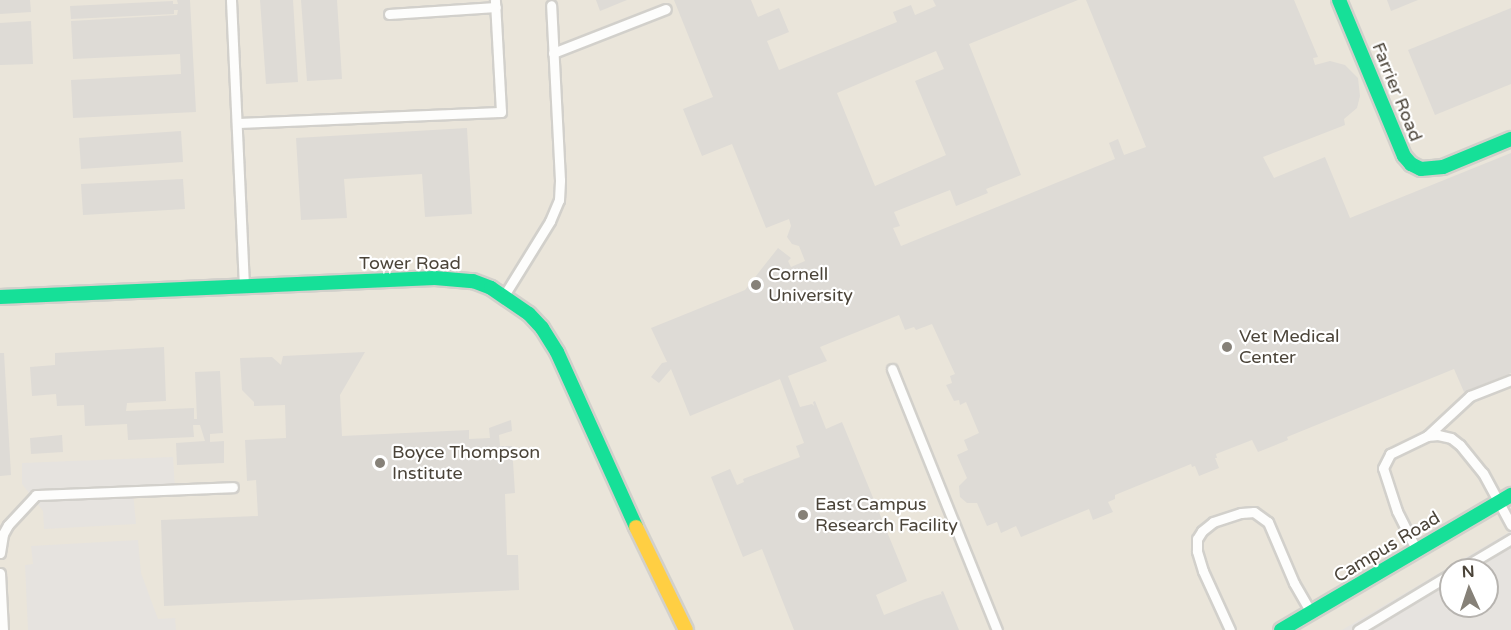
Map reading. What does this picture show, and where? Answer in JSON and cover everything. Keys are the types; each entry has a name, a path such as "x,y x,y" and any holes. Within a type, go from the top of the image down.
{"street":[{"name":"Farrier Road","path":"1340,0 1404,156 1411,164 1421,169 1443,167 1511,139"},
{"name":"Tower Road","path":"0,297 455,278 482,284 504,295 542,328 557,352 686,630"},
{"name":"Campus Road","path":"1281,630 1505,498"}],"lane":[{"path":"231,0 244,286"},
{"path":"237,123 501,112 496,3 389,14"},
{"path":"504,295 553,216 559,200 560,180 551,5"},
{"path":"553,53 666,9"},
{"path":"892,369 997,630"},
{"path":"1417,550 1397,511 1383,468 1390,454 1427,436 1470,396 1511,380"},
{"path":"1427,436 1438,435 1451,438 1461,445 1505,498 1511,525"},
{"path":"0,553 8,525 36,495 232,487"},
{"path":"1230,630 1203,571 1197,551 1197,539 1202,531 1213,522 1241,513 1254,512 1268,522 1294,583 1311,613"},
{"path":"1479,558 1511,539"},
{"path":"0,573 3,630"},
{"path":"1358,630 1439,581"}],"shaded area":[{"name":"Cornell University","path":"0,0 1511,0 1511,630 0,630"},
{"path":"173,457 175,490 133,492 136,524 44,529 43,511 22,484 22,463"},
{"path":"1511,531 1511,630 1342,630 1439,573 1439,618 1499,618 1499,558 1465,558"},
{"path":"138,540 141,573 158,619 175,618 176,630 28,630 25,565 33,564 31,546"}],"building":[{"path":"0,0 30,0 31,12 0,14"},
{"path":"177,0 190,0 196,112 73,118 71,80 181,74 180,54 73,59 71,21 177,15 178,10 174,10 174,14 71,19 70,6 173,1 173,4 178,4"},
{"path":"260,0 293,0 298,82 266,84"},
{"path":"301,0 337,0 342,79 307,81"},
{"path":"596,0 627,0 600,11"},
{"path":"674,0 751,0 758,17 779,8 789,32 767,41 779,70 897,22 893,12 911,5 915,15 936,6 933,0 1078,0 969,44 1021,175 986,189 988,193 956,206 950,190 894,212 900,226 893,228 901,246 1115,159 1109,143 1118,139 1124,155 1146,147 1086,0 1294,0 1318,57 1313,58 1315,65 1330,61 1345,65 1358,78 1360,96 1357,108 1344,119 1345,125 1263,157 1274,178 1325,157 1350,218 1511,153 1511,373 1464,392 1454,369 1287,437 1288,440 1258,452 1252,440 1216,454 1217,458 1215,458 1219,468 1199,476 1195,466 1192,467 1191,464 1115,495 1115,499 1108,502 1113,512 1093,520 1089,509 1021,537 1016,526 1001,533 997,522 987,526 977,503 967,503 960,497 959,486 967,478 957,455 968,450 964,440 979,433 966,402 960,405 959,400 954,401 946,385 952,383 950,376 955,374 932,324 916,330 914,327 905,330 899,315 820,347 827,361 788,376 800,407 812,404 814,406 815,401 826,429 842,422 906,578 907,581 876,595 884,615 925,599 941,594 942,596 943,591 959,630 794,630 762,549 743,557 711,477 730,469 737,485 744,482 743,479 800,457 796,446 804,443 780,379 690,416 671,369 659,383 651,377 662,363 667,362 651,328 745,290 778,248 791,258 788,261 791,267 805,261 799,246 792,244 787,237 791,226 789,219 766,228 732,144 702,156 683,109 713,97","holes":["936,51 944,69 915,81 946,155 875,186 837,93"]},
{"path":"1387,0 1418,0 1391,11"},
{"path":"1511,8 1511,84 1435,115 1408,50"},
{"path":"31,21 33,64 0,65 0,23"},
{"path":"467,128 472,214 425,217 422,174 344,179 347,218 301,220 296,138"},
{"path":"181,131 183,162 81,169 79,138"},
{"path":"183,179 185,209 83,215 81,184"},
{"path":"164,347 166,401 127,403 126,411 194,408 194,419 197,419 195,372 220,371 223,433 210,434 210,442 224,441 224,463 177,465 176,443 205,441 200,425 193,425 194,437 128,440 127,424 85,426 84,405 57,406 56,394 32,396 30,367 55,365 55,353"},
{"name":"Boyce Thompson Institute","path":"365,352 340,395 342,436 469,430 469,439 490,438 489,428 511,420 512,431 499,435 500,446 512,446 515,493 505,494 507,555 518,555 519,590 164,606 161,520 258,516 256,480 247,481 245,440 286,438 285,405 254,406 254,402 242,390 240,358 272,357 281,365 283,356"},
{"path":"0,353 4,353 11,475 0,476"},
{"path":"62,435 63,452 31,454 30,438"}],"traffic: fast":[{"path":"1339,0 1404,156 1411,164 1421,169 1443,167 1511,139"},
{"path":"0,297 435,278 473,281 491,288 529,314 542,328 557,352 636,527"},
{"path":"1281,630 1511,495"}],"traffic: slow":[{"path":"636,527 686,630"}],"place":[{"name":"Cornell University","path":"756,285"},
{"name":"Vet Medical Center","path":"1227,347"},
{"name":"Boyce Thompson Institute","path":"380,463"},
{"name":"East Campus Research Facility","path":"803,515"}]}
